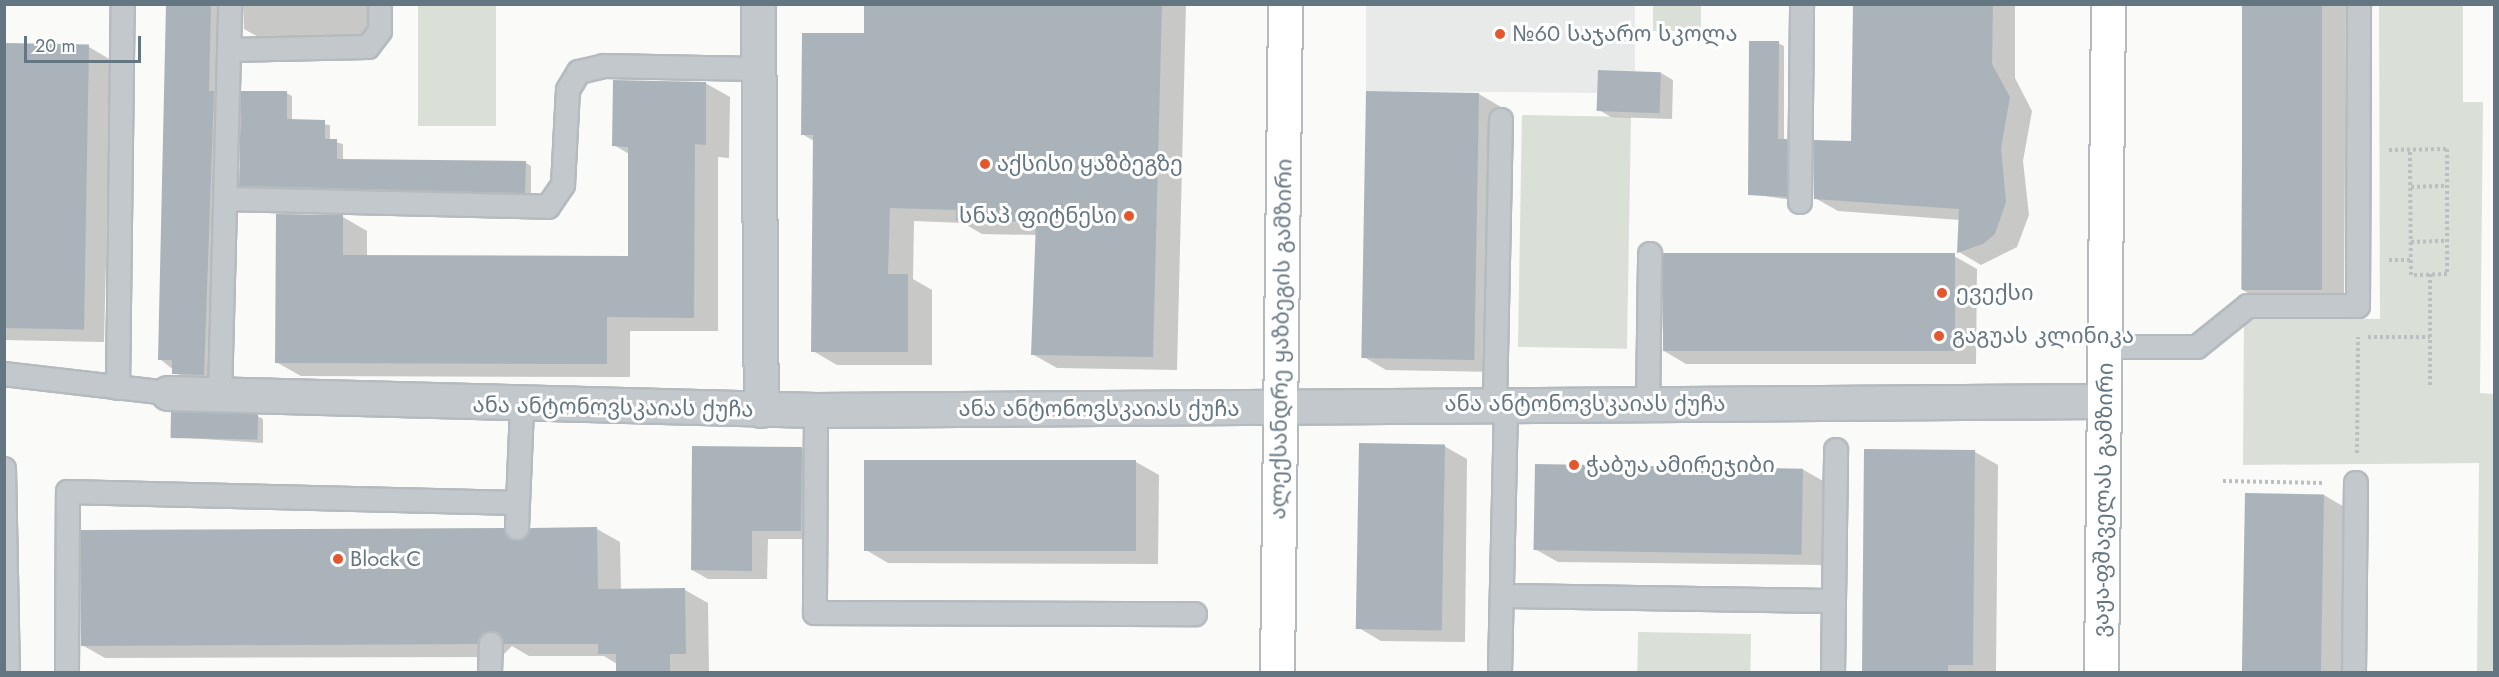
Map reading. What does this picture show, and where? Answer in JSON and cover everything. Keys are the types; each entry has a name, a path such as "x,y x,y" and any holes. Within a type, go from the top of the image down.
{"main road":[{"name":"ალექსანდრე ყაზბეგის გამზირი","path":"1277,672 1285,4"},
{"name":"ვაჟა-ფშაველას გამზირი","path":"2101,672 2108,4"}],"street":[{"path":"758,4 756,69 761,410"},
{"name":"ანა ანტონოვსკაიას ქუჩა","path":"168,393 522,406 761,410 1280,408 1501,404 1648,406 2103,401"}],"lane":[{"path":"118,388 123,4"},
{"path":"220,395 230,4"},
{"path":"229,50 368,47 380,31 380,4"},
{"path":"1800,202 1802,4"},
{"path":"2104,347 2197,347 2248,306 2358,306 2359,4"},
{"path":"226,199 548,207 563,185 567,90 579,72 604,66 756,69"},
{"path":"1500,672 1503,596 1501,120"},
{"path":"1648,406 1650,254"},
{"path":"4,374 168,393"},
{"path":"517,528 522,406"},
{"path":"816,410 815,613 1195,614"},
{"path":"1833,672 1836,450"},
{"path":"4,469 8,672"},
{"path":"2354,672 2356,475"},
{"path":"67,672 73,592 68,492 517,503"},
{"path":"1503,596 1834,601"},
{"path":"490,672 491,644"}],"path":[{"path":"2359,150 2447,149 2447,274 2411,275 2410,150"},
{"path":"2410,187 2447,186"},
{"path":"2411,242 2447,242"},
{"path":"2430,274 2430,387"},
{"path":"2223,481 2356,475 2358,306"},
{"path":"2385,337 2430,337"}],"shaded area":[{"path":"418,5 496,5 496,126 418,126"},
{"name":"№60 საჯარო სკოლა","path":"1366,5 1635,5 1635,71 1599,70 1599,93 1366,91"},
{"path":"1653,5 1701,5 1701,31 1653,31"},
{"path":"2379,5 2463,5 2463,102 2483,102 2480,393 2494,394 2494,672 2477,672 2479,463 2243,465 2244,318 2380,319"},
{"path":"1522,115 1631,117 1627,349 1518,347"},
{"path":"1638,632 1751,634 1750,672 1637,672"}],"building":[{"path":"166,4 211,4 209,91 214,91 204,375 172,374 172,360 158,360"},
{"name":"აქსისი ყაზბეგზე","path":"864,4 1162,4 1153,357 1031,355 1036,222 956,220 956,210 890,208 888,274 908,274 908,352 811,352 813,135 801,135 802,33 864,33"},
{"path":"1853,4 1993,4 1992,64 2010,97 2001,148 2006,202 1995,234 1983,244 1957,253 1959,209 1814,199 1814,140 1851,141"},
{"path":"2242,4 2322,4 2322,290 2242,290"},
{"path":"1749,41 1779,41 1778,139 1787,139 1787,197 1748,195"},
{"path":"4,43 89,44 84,329 4,328"},
{"path":"1598,70 1661,72 1660,113 1597,111"},
{"path":"613,80 706,82 706,145 695,144 694,318 607,317 607,364 275,363 276,214 343,215 343,255 628,256 628,147 612,146"},
{"path":"241,91 287,91 287,119 325,120 325,139 337,139 337,159 526,161 525,193 239,186"},
{"path":"1366,91 1479,93 1474,360 1361,358"},
{"path":"1663,253 1955,253 1955,351 1663,351"},
{"path":"171,412 258,414 258,440 171,438"},
{"path":"1359,443 1445,445 1442,630 1356,629"},
{"path":"692,446 802,447 801,531 752,531 752,571 691,570"},
{"path":"1864,449 1975,450 1973,665 1948,665 1948,672 1862,672"},
{"path":"864,460 1136,460 1136,551 864,551"},
{"path":"1535,464 1803,469 1801,555 1533,550"},
{"path":"2245,493 2324,494 2321,672 2242,672"},
{"name":"Block C","path":"597,527 598,589 685,588 686,654 670,654 670,672 616,672 616,654 598,654 598,644 504,644 492,631 477,644 81,646 81,530 504,528 517,541 531,528"}],"place":[{"name":"№60 საჯარო სკოლა","path":"1500,34"},
{"name":"აქსისი ყაზბეგზე","path":"985,164"},
{"name":"სნაპ ფიტნესი","path":"1129,216"},
{"name":"ევექსი","path":"1942,293"},
{"name":"გაგუას კლინიკა","path":"1939,336"},
{"name":"ჭაბუა ამირეჯიბი","path":"1574,465"},
{"name":"Block C","path":"338,559"}]}
